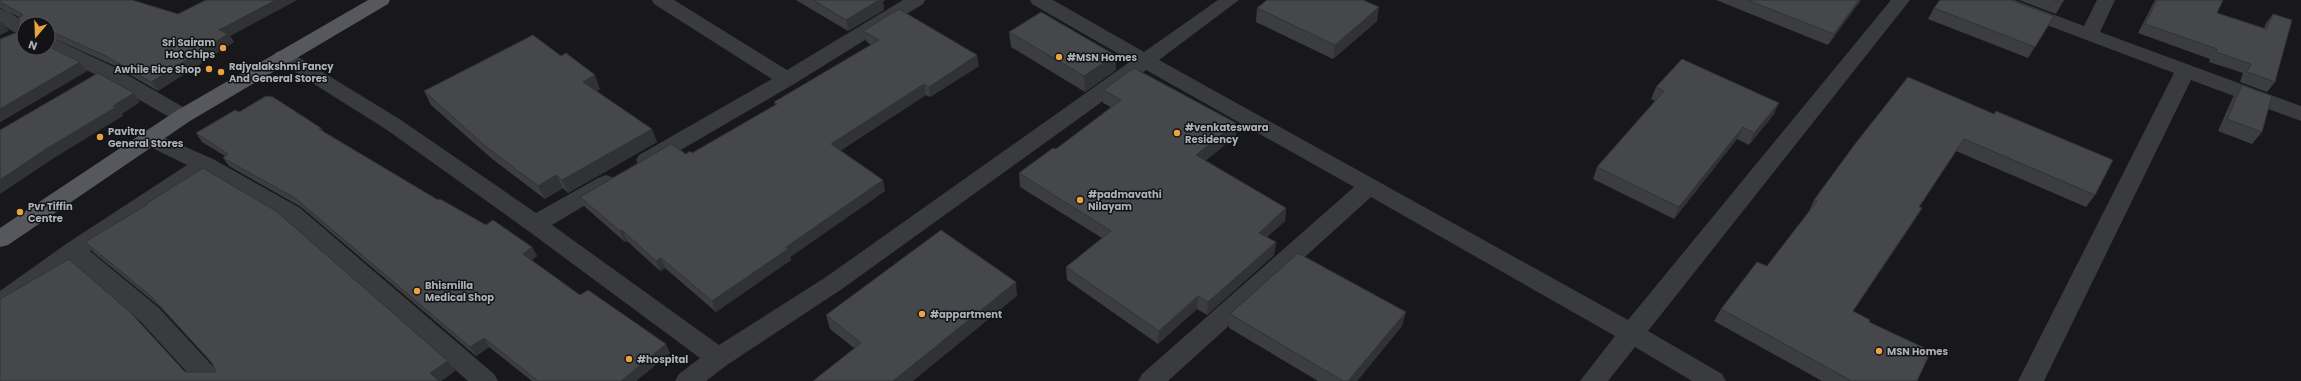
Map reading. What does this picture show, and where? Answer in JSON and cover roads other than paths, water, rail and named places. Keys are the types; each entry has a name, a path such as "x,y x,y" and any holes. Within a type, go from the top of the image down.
{"main road":[{"path":"0,239 166,147 183,116 376,1"}],"street":[{"path":"661,0 787,79"},
{"path":"535,224 787,79 916,0"},
{"path":"1039,0 1143,61 1631,332 1713,381"},
{"path":"688,381 718,358 834,283 1230,0"},
{"path":"1594,381 1631,332 1901,0"},
{"path":"1998,0 2185,72 2301,114"},
{"path":"2089,35 2106,0"},
{"path":"0,15 16,26"},
{"path":"6,41 16,35"},
{"path":"56,46 105,71 183,116"},
{"path":"283,56 394,125 535,224 718,358"},
{"path":"85,83 105,71"},
{"path":"2031,381 2185,72"},
{"path":"166,147 205,164 292,214 485,381"},
{"path":"0,304 74,250 205,164"},
{"path":"1151,381 1368,187"},
{"path":"74,250 150,315 211,381"}],"place":[{"name":"Sri Sairam Hot Chips","path":"223,48"},
{"name":"#MSN Homes","path":"1059,57"},
{"name":"Awhile Rice Shop","path":"209,69"},
{"name":"Rajyalakshmi Fancy And General Stores","path":"221,72"},
{"name":"#venkateswara Residency","path":"1177,133"},
{"name":"Pavitra General Stores","path":"100,137"},
{"name":"#padmavathi Nilayam","path":"1080,200"},
{"name":"Pvr Tiffin Centre","path":"20,212"},
{"name":"Bhismilla Medical Shop","path":"417,291"},
{"name":"#appartment","path":"922,314"},
{"name":"MSN Homes","path":"1879,351"},
{"name":"#hospital","path":"629,359"}]}
